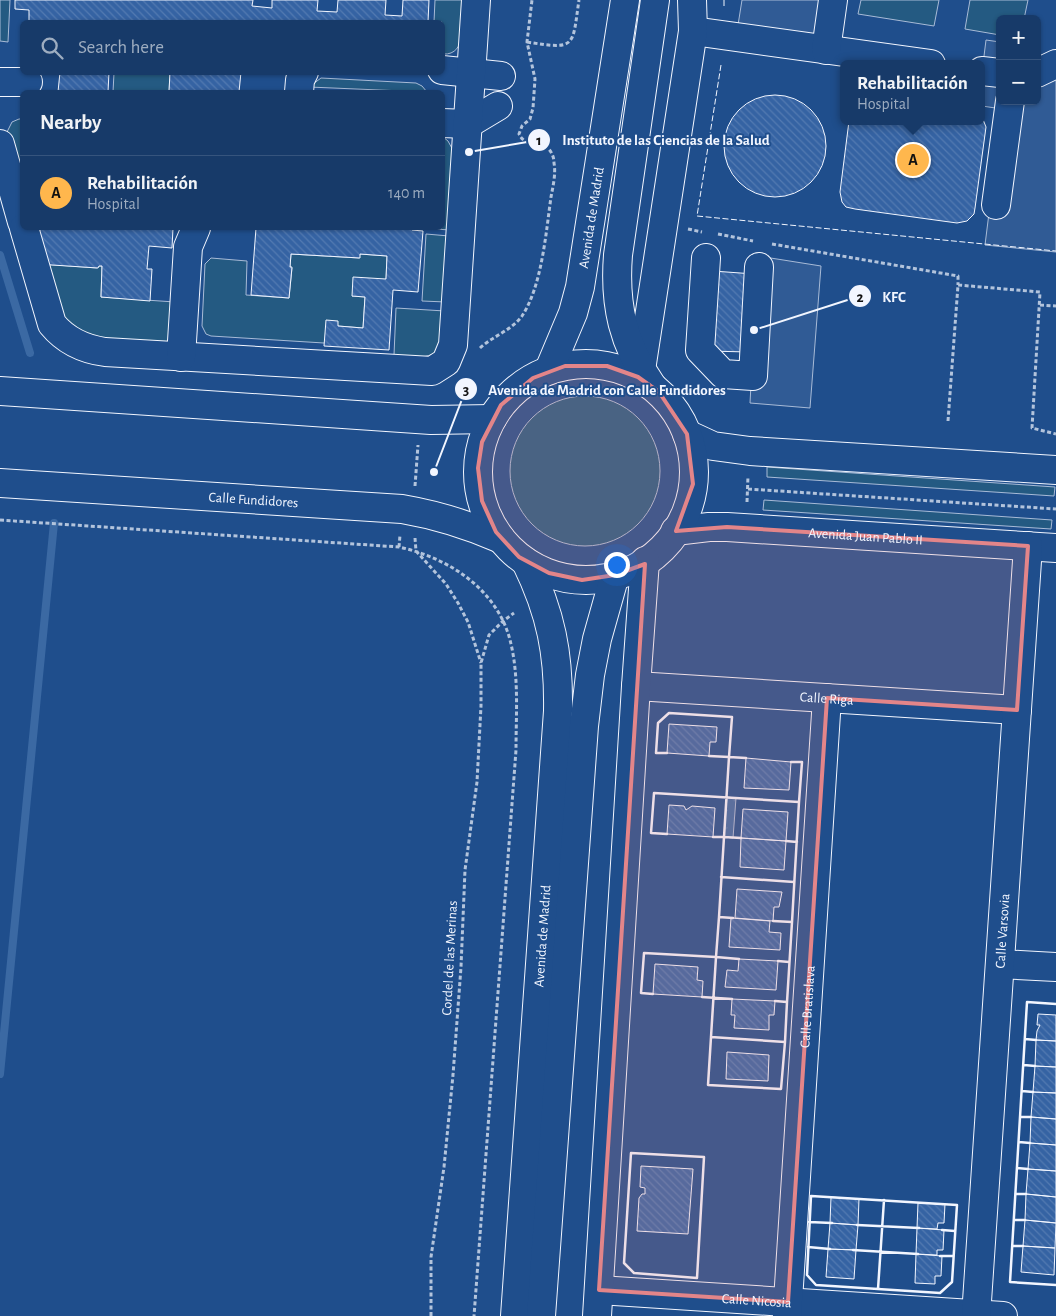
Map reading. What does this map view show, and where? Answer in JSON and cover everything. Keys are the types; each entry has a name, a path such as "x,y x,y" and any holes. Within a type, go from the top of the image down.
{"main road":[{"path":"25,230 52,324 58,332 86,349 181,357 432,371 446,362 453,345 455,124 471,72 476,0"},
{"name":"Avenida de Madrid","path":"549,370 573,313 580,287 625,0"},
{"name":"Avenida de Madrid","path":"646,378 607,366 582,364 549,370 519,387 507,398 492,419 480,451 478,476 480,493 485,509 501,539 526,562 541,570 565,578 590,579 631,570 659,551 675,531 687,509 693,484 693,459 687,434 675,411 646,378 624,332 618,306 616,280 618,255 655,0"},
{"path":"646,378 663,225 693,31 692,0"},
{"path":"826,50 833,0"},
{"path":"693,31 902,60"},
{"path":"1041,73 1056,64"},
{"path":"445,70 501,76"},
{"path":"299,90 302,75"},
{"path":"1041,76 1056,79"},
{"path":"0,82 28,82"},
{"path":"996,205 1009,105"},
{"path":"455,124 498,106"},
{"path":"0,144 20,215"},
{"path":"181,357 188,248 195,230"},
{"path":"709,246 700,350 723,374 753,376 764,251"},
{"path":"0,391 431,420 492,419"},
{"path":"687,434 714,446 750,450 1056,470"},
{"name":"Calle Fundidores","path":"0,483 402,509 472,526 501,539"},
{"name":"Avenida Juan Pablo II","path":"675,531 709,527 745,528 1056,548"},
{"name":"Calle Varsovia","path":"976,1315 1028,546"},
{"path":"598,1303 645,561"},
{"name":"Avenida de Madrid","path":"515,1316 558,711 557,658 552,632 543,600 526,562"},
{"name":"Avenida de Madrid","path":"542,1316 584,726 590,675 597,639 615,575"},
{"name":"Calle Riga","path":"636,686 1016,710"},
{"name":"Calle Bratislava","path":"787,1309 827,698"},
{"path":"1000,964 1056,967"},
{"name":"Calle Nicosia","path":"598,1303 1003,1316"}],"path":[{"path":"477,350 515,324 529,302 538,272 550,211 555,172 553,156 546,146 526,142 522,140 519,134 522,126 530,119 533,108 535,79 527,42 532,0"},
{"path":"527,42 554,47 568,44 573,37 579,0"},
{"path":"663,225 702,232"},
{"path":"709,246 764,251 958,276 948,421"},
{"path":"958,285 1040,292 1032,428 1056,434"},
{"path":"1040,305 1056,306"},
{"path":"415,488 418,438"},
{"path":"745,528 750,450"},
{"path":"748,489 1056,509"},
{"path":"0,520 399,547 441,560 463,574 491,602 503,621 514,660 517,704 516,750 474,1316"},
{"path":"399,547 400,534"},
{"path":"416,551 446,584 458,603 468,622 481,662"},
{"name":"Cordel de las Merinas","path":"431,1316 430,1257 444,1167 454,1075 461,967 464,870 477,782 481,662 489,635 514,613"}],"highlighted area":[{"path":"565,366 607,366 638,377 659,392 687,434 693,484 676,531 727,527 1028,546 1017,710 827,698 788,1302 599,1290 645,564 615,575 582,580 549,573 519,557 496,532 482,501 478,468 482,442 501,405 533,378"}],"shaded area":[{"path":"0,0 10,0 8,42 0,41"},
{"path":"435,0 464,0 462,34 457,49 451,53 445,54 445,20 434,20"},
{"path":"742,0 822,0 816,36 738,25"},
{"path":"861,0 939,0 934,26 858,14"},
{"path":"970,0 1028,0 1025,15 996,15 996,34 965,29"},
{"path":"986,40 996,41 996,105 1041,105 1041,68 1056,70 1056,252 985,245 1002,109 985,106"},
{"path":"114,75 170,75 169,90 113,90"},
{"path":"321,78 416,83 425,90 380,90 309,87"},
{"path":"20,119 20,179 7,132 12,122"},
{"path":"445,139 454,152 450,230 445,230"},
{"path":"426,234 449,236 446,302 422,301"},
{"path":"291,254 359,258 360,254 387,256 386,279 352,296 365,297 363,328 338,326 324,343 211,336 206,334 202,326 205,264 211,258 247,261 246,295 289,298 292,268 290,267"},
{"path":"758,256 821,266 810,408 750,403"},
{"path":"42,264 97,268 102,266 101,297 175,302 170,342 109,345 65,325"},
{"path":"396,308 445,311 444,336 440,349 429,356 422,357 394,355"},
{"path":"585,396 600,397 614,402 638,418 654,442 659,456 659,486 654,500 638,524 614,540 600,545 585,546 570,545 556,540 532,524 516,500 511,486 510,471 511,456 516,442 532,418 556,402 570,397"},
{"path":"767,467 1055,487 1054,496 767,477"},
{"path":"764,500 1052,520 1051,529 763,510"}],"water":[{"path":"727,797 736,798 733,838 724,837"}],"building":[{"path":"15,0 253,0 252,6 272,8 272,0 318,0 317,11 337,12 338,0 386,0 385,15 402,16 403,0 429,0 428,20 29,20 29,10 15,9"},
{"path":"60,75 109,75 108,90 58,90"},
{"path":"170,75 241,75 239,90 169,90"},
{"path":"775,95 785,96 804,103 818,117 825,136 825,156 818,175 804,189 785,196 775,197 765,196 746,189 732,175 725,156 724,146 725,136 732,117 746,103 765,96"},
{"path":"985,124 986,127 974,214 967,221 957,223 846,207 842,202 840,192 848,125"},
{"path":"40,230 173,230 172,248 149,246 147,269 152,269 150,301 101,297 102,266 98,268 37,264"},
{"path":"256,230 423,231 418,292 393,290 389,350 324,346 326,320 338,321 338,326 363,328 365,297 352,296 353,277 386,279 387,256 360,254 360,258 291,254 290,267 292,267 289,298 251,295"},
{"path":"713,271 754,274 749,352 707,351"},
{"path":"669,724 717,727 716,742 710,742 709,756 667,753"},
{"path":"746,758 791,762 789,790 744,788"},
{"path":"669,805 684,806 686,810 692,806 715,808 713,837 667,834"},
{"path":"743,809 788,812 786,841 741,838"},
{"path":"741,838 786,841 784,870 740,867"},
{"path":"737,889 782,892 779,907 774,907 773,921 735,918"},
{"path":"731,918 770,921 769,932 781,933 780,950 729,947"},
{"path":"739,959 778,961 776,990 725,987 727,970 738,971"},
{"path":"655,964 698,967 697,980 703,981 702,997 653,994"},
{"path":"732,999 775,1001 774,1015 769,1015 769,1030 734,1028 735,1015 731,1015"},
{"path":"1038,1014 1056,1015 1056,1041 1036,1040 1040,1025 1037,1025"},
{"path":"1036,1040 1056,1041 1056,1067 1035,1066"},
{"path":"727,1052 769,1055 768,1081 726,1079"},
{"path":"1035,1066 1056,1067 1056,1093 1033,1092"},
{"path":"1033,1092 1056,1093 1056,1119 1031,1117"},
{"path":"1031,1117 1056,1119 1056,1145 1030,1143"},
{"path":"1030,1143 1056,1145 1056,1171 1028,1169"},
{"path":"641,1166 693,1169 688,1234 637,1231 639,1198 642,1194 645,1194 645,1188 640,1187"},
{"path":"1028,1169 1056,1171 1056,1197 1026,1194"},
{"path":"1026,1194 1056,1197 1056,1223 1025,1220"},
{"path":"831,1197 859,1199 858,1225 830,1223"},
{"path":"918,1203 945,1204 944,1223 938,1223 937,1229 917,1228"},
{"path":"1025,1220 1056,1223 1055,1248 1023,1246"},
{"path":"830,1223 858,1225 856,1250 828,1249"},
{"path":"917,1228 944,1230 943,1250 937,1250 937,1255 916,1254"},
{"path":"1023,1246 1055,1248 1054,1275 1021,1272"},
{"path":"828,1249 856,1250 854,1279 826,1277"},
{"path":"916,1254 942,1256 941,1276 935,1276 935,1284 915,1283"}],"waterway":[{"path":"0,255 30,353"},
{"path":"0,1074 54,523"}],"fence":[{"path":"724,0 724,6"},
{"path":"721,65 697,216 1056,251"}],"wall":[{"path":"667,753 656,753 658,723 669,713 732,717 729,757 709,756"},
{"path":"741,838 724,837 729,757 746,758"},
{"path":"791,762 802,762 799,802"},
{"path":"667,834 651,833 654,793 799,802 792,922 773,921"},
{"path":"713,837 724,837 719,917 733,918"},
{"path":"786,841 797,842"},
{"path":"721,877 794,882"},
{"path":"719,917 716,957 739,959"},
{"path":"787,1002 792,922"},
{"path":"653,994 641,993 644,953 716,957 711,1037 785,1042 787,1002 775,1001"},
{"path":"778,961 789,962"},
{"path":"702,997 732,999"},
{"path":"1056,1004 1027,1002 1010,1282 1056,1285"},
{"path":"711,1037 708,1085 781,1089 785,1042"},
{"path":"1025,1039 1036,1040"},
{"path":"1024,1065 1035,1066"},
{"path":"1022,1091 1033,1092"},
{"path":"1021,1117 1031,1117"},
{"path":"1019,1142 1030,1143"},
{"path":"631,1153 704,1157 697,1278 634,1273 624,1263 631,1153"},
{"path":"1017,1168 1028,1169"},
{"path":"1016,1194 1026,1194"},
{"path":"811,1196 957,1205 952,1282 940,1293 816,1285 807,1275 811,1196"},
{"path":"878,1289 884,1200"},
{"path":"1014,1220 1025,1220"},
{"path":"809,1222 832,1223"},
{"path":"857,1225 919,1228"},
{"path":"942,1230 955,1231"},
{"path":"1013,1246 1023,1246"},
{"path":"808,1247 830,1249"},
{"path":"853,1250 918,1254"},
{"path":"940,1256 953,1256"}],"place":[{"name":"Instituto de las Ciencias de la Salud","path":"469,152"},
{"name":"Rehabilitación","path":"913,160"},
{"name":"KFC","path":"754,330"},
{"name":"Avenida de Madrid con Calle Fundidores","path":"434,472"}]}
